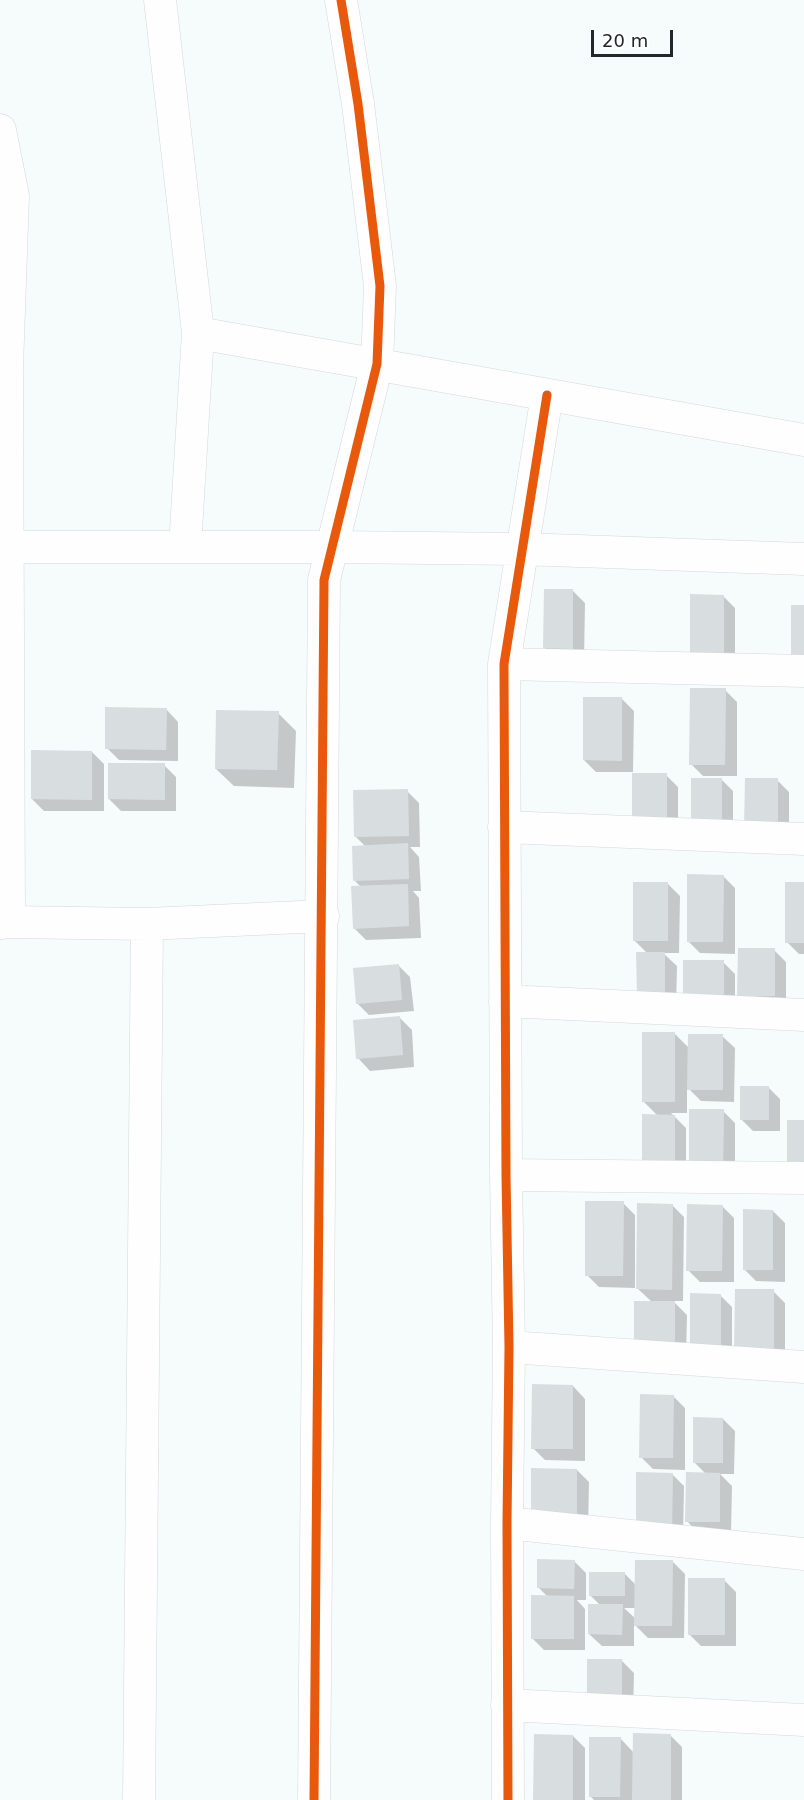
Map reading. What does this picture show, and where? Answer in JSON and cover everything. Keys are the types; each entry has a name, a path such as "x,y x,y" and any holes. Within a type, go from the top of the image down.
{"street":[{"path":"160,0 198,333 185,547"},
{"path":"314,1800 324,580 376,364 380,286 358,104 342,0"},
{"path":"0,130 13,196 5,292 7,367 3,547 4,922 147,924 322,916"},
{"path":"198,333 804,440"},
{"path":"508,1800 509,1347 504,664 547,395"},
{"path":"3,547 522,549 804,559"},
{"path":"504,664 804,671"},
{"path":"504,826 804,839"},
{"path":"139,1800 147,924"},
{"path":"505,1000 804,1014"},
{"path":"506,1175 804,1178"},
{"path":"509,1347 804,1367"},
{"path":"507,1523 804,1554"},
{"path":"507,1706 804,1720"}],"building":[{"path":"544,589 573,589 573,649 543,648"},
{"path":"690,594 724,595 724,655 690,654"},
{"path":"791,605 804,605 804,661 791,661"},
{"path":"690,688 726,688 725,765 689,765"},
{"path":"583,697 622,697 622,761 583,760"},
{"path":"105,707 167,708 166,750 105,749"},
{"path":"216,710 279,711 277,770 215,769"},
{"path":"31,750 92,751 92,800 31,799"},
{"path":"108,763 165,763 165,800 108,799"},
{"path":"632,773 667,773 667,821 632,821"},
{"path":"691,778 722,778 722,827 691,827"},
{"path":"745,778 778,778 778,826 744,826"},
{"path":"408,789 409,836 354,837 353,790"},
{"path":"408,843 409,879 353,881 352,846"},
{"path":"687,874 724,875 723,942 687,942"},
{"path":"633,882 668,882 668,941 633,941"},
{"path":"785,882 804,882 804,943 785,943"},
{"path":"408,884 409,926 353,929 351,886"},
{"path":"738,948 775,948 775,996 737,996"},
{"path":"636,952 665,952 665,996 637,995"},
{"path":"683,960 724,960 724,1002 683,1001"},
{"path":"399,964 402,1000 356,1004 353,968"},
{"path":"400,1016 403,1055 356,1059 353,1020"},
{"path":"642,1032 675,1032 675,1102 642,1102"},
{"path":"688,1034 723,1034 723,1090 687,1090"},
{"path":"740,1086 769,1086 769,1120 740,1120"},
{"path":"689,1109 724,1109 723,1168 689,1168"},
{"path":"642,1114 675,1115 675,1167 642,1167"},
{"path":"787,1120 804,1120 804,1174 787,1173"},
{"path":"585,1201 624,1201 623,1276 585,1276"},
{"path":"637,1203 673,1204 672,1290 636,1289"},
{"path":"687,1204 723,1205 722,1271 686,1271"},
{"path":"743,1209 773,1210 773,1270 743,1270"},
{"path":"735,1289 774,1289 774,1352 734,1351"},
{"path":"690,1293 721,1294 721,1347 690,1347"},
{"path":"634,1301 675,1301 675,1345 634,1344"},
{"path":"532,1384 573,1385 573,1449 531,1449"},
{"path":"640,1394 674,1395 673,1458 639,1458"},
{"path":"693,1417 723,1418 723,1463 693,1463"},
{"path":"531,1468 577,1469 577,1519 531,1518"},
{"path":"636,1472 673,1473 672,1526 636,1526"},
{"path":"686,1472 720,1473 720,1522 685,1522"},
{"path":"537,1559 575,1560 574,1589 537,1588"},
{"path":"635,1560 673,1560 672,1626 634,1626"},
{"path":"589,1572 625,1572 625,1596 589,1596"},
{"path":"688,1578 725,1578 725,1635 688,1635"},
{"path":"531,1595 574,1596 574,1639 531,1639"},
{"path":"588,1604 623,1604 622,1635 588,1634"},
{"path":"587,1659 622,1659 622,1703 587,1703"},
{"path":"633,1733 671,1734 671,1800 632,1800"},
{"path":"534,1734 573,1735 573,1800 533,1800"},
{"path":"589,1737 621,1737 620,1797 589,1797"}],"cycle path":[{"path":"314,1800 324,580 377,364 380,286 358,104 341,0"},
{"path":"508,1800 509,1347 504,664 547,395"}]}
